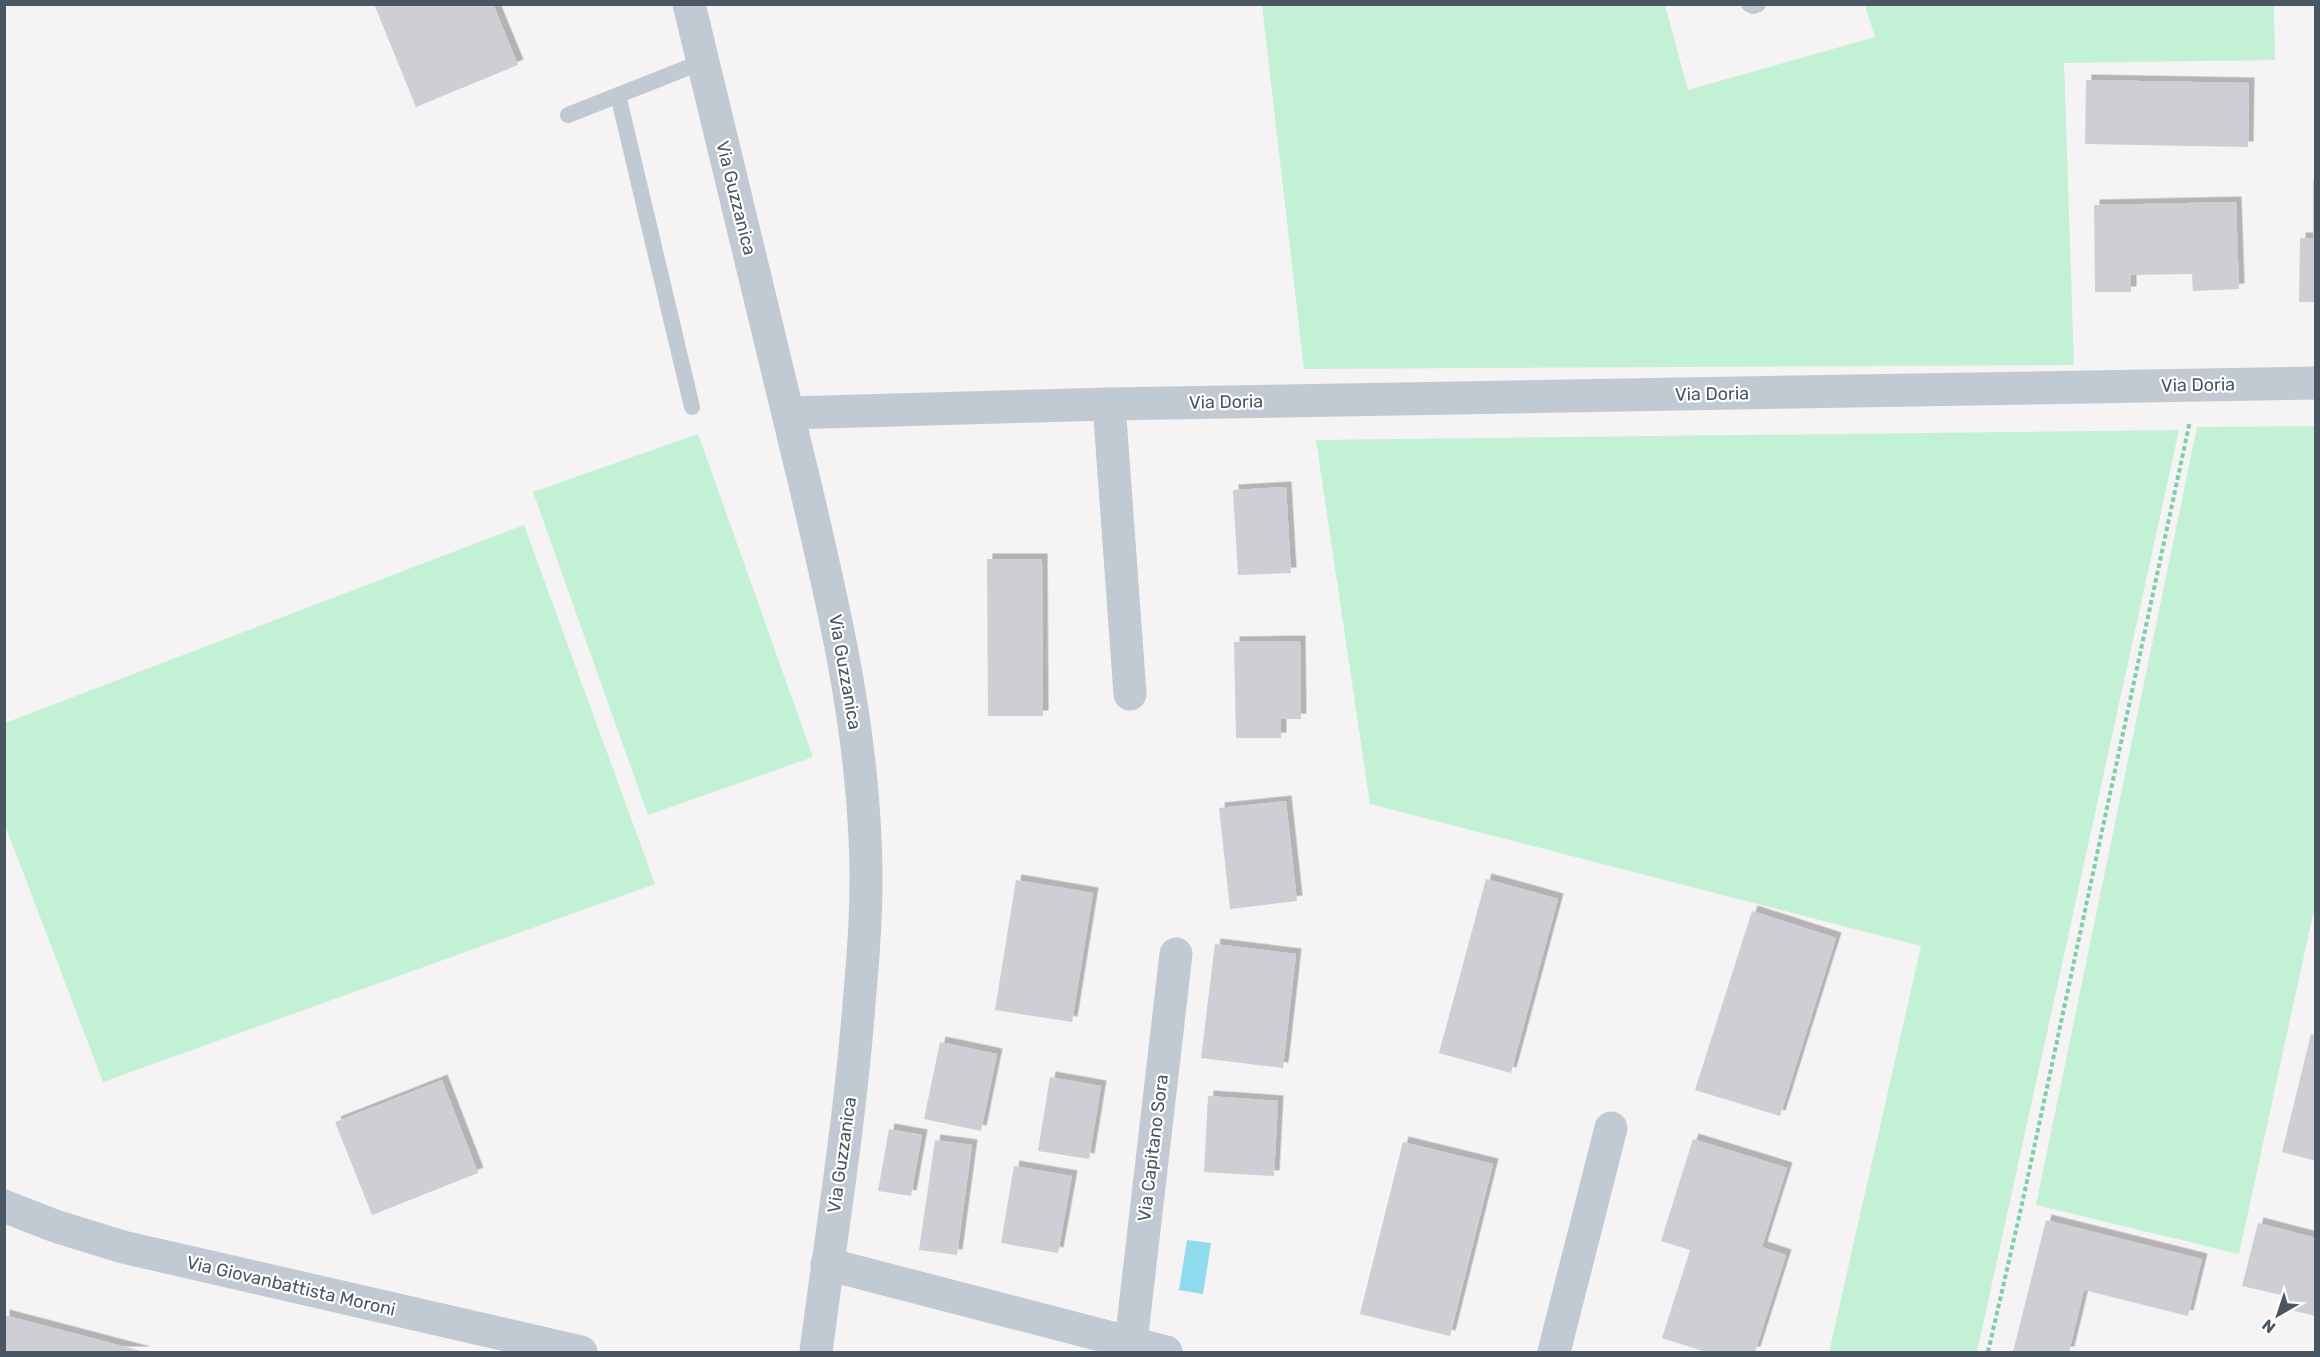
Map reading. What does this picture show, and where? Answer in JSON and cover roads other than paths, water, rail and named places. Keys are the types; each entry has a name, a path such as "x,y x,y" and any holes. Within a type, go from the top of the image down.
{"street":[{"name":"Via Guzzanica","path":"689,4 789,413 848,676 857,736 866,844 864,936 847,1130 816,1353"},
{"name":"Via Doria","path":"789,413 1109,404 2316,383"},
{"path":"1109,404 1130,694"},
{"name":"Via Capitano Sora","path":"1131,1342 1176,954"},
{"path":"1554,1353 1611,1128"},
{"name":"Via Giovanbattista Moroni","path":"4,1206 47,1223 123,1247 581,1353"},
{"path":"827,1264 1166,1353"}],"lane":[{"path":"1749,4 1753,6 1758,4"},
{"path":"568,115 702,62"},
{"path":"618,95 692,406"}],"water":[{"path":"1187,1240 1211,1243 1203,1294 1179,1290"}]}
